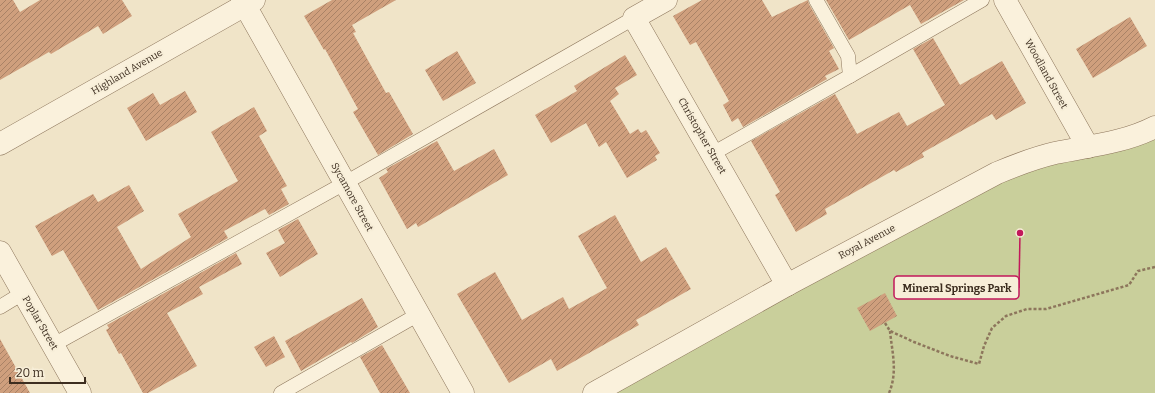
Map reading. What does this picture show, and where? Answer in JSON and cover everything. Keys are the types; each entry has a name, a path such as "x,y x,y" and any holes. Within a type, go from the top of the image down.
{"street":[{"path":"634,18 666,0"},
{"name":"Woodland Street","path":"1005,0 1088,147"},
{"name":"Highland Avenue","path":"0,144 247,2"},
{"name":"Sycamore Street","path":"247,2 345,183 463,393"},
{"name":"Christopher Street","path":"634,18 787,285"},
{"name":"Royal Avenue","path":"594,393 787,285 997,173 1034,158 1124,139 1155,127"},
{"name":"Poplar Street","path":"0,252 80,393"}],"lane":[{"path":"816,0 848,56 850,76"},
{"path":"712,154 982,0"},
{"path":"53,345 345,183 634,18"},
{"path":"0,306 23,293"},
{"path":"281,393 419,314"}],"path":[{"path":"890,331 950,356 979,364 984,346 992,328 1006,316 1027,309 1046,309 1129,285 1138,271 1155,267"},
{"path":"885,323 890,331 894,357 892,385 889,393"}],"green space":[{"path":"1155,126 1155,393 595,393 981,181"}],"building":[{"path":"0,0 13,0 20,12 40,0 122,0 132,16 103,34 98,26 51,54 49,52 0,80"},
{"path":"332,0 396,0 352,25 356,32 353,33 386,93 389,92 413,134 378,155 353,112 358,109 325,49 324,50 304,16"},
{"path":"702,0 762,0 772,17 808,0 834,48 829,51 839,69 825,76 827,79 743,127 738,118 732,122 723,105 729,101 696,42 690,45 673,16"},
{"path":"826,0 964,0 921,24 910,5 849,40"},
{"path":"1130,17 1147,46 1093,78 1076,49"},
{"path":"933,38 960,85 1002,61 1026,103 996,120 992,114 922,153 924,157 896,172 894,170 825,209 827,214 796,232 775,195 780,192 751,141 835,94 857,134 899,112 907,126 945,105 913,49"},
{"path":"457,51 476,83 443,101 425,70"},
{"path":"625,55 637,75 615,88 619,94 610,101 630,134 638,129 641,133 646,130 660,153 655,156 657,160 627,178 606,142 599,147 586,123 551,143 535,115 577,91 574,86"},
{"path":"185,91 197,112 146,141 127,108 153,93 160,105"},
{"path":"254,107 267,131 259,136 287,186 281,189 289,204 269,215 265,209 224,231 228,238 98,310 63,250 52,256 35,226 93,194 98,202 129,185 144,211 117,227 141,269 191,237 178,214 238,181 211,132"},
{"path":"437,141 454,171 494,149 508,175 418,227 416,223 407,229 379,178 388,172 386,169"},
{"path":"615,215 641,262 666,247 691,289 636,320 639,325 557,371 551,359 509,383 457,294 495,272 522,320 563,297 569,309 607,288 578,236"},
{"path":"298,219 318,254 280,277 266,253 285,243 278,230"},
{"path":"236,253 242,264 199,287 203,294 167,313 197,366 148,393 143,393 121,353 119,354 106,330 109,328 107,325"},
{"path":"885,293 897,316 870,331 857,308"},
{"path":"362,298 378,327 301,371 285,341"},
{"path":"274,336 285,357 266,367 254,347"},
{"path":"0,339 30,393 0,393"},
{"path":"382,345 410,393 380,393 360,357"}],"place":[{"name":"Mineral Springs Park","path":"1020,233"}]}
